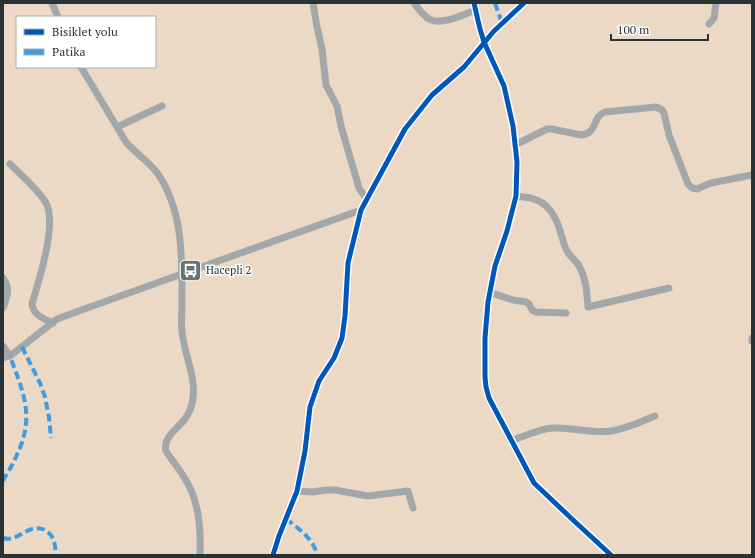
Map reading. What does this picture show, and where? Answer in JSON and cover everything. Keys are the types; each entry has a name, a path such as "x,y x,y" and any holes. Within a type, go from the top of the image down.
{"street":[{"path":"52,3 58,16"},
{"path":"313,3 322,49 326,85 337,106 359,188 367,200"},
{"path":"414,3 429,20 439,22 475,7 484,42 504,86 513,126 517,162 516,196 507,231 495,266 489,292 485,338 486,387 489,398 534,483 610,555"},
{"path":"274,555 279,536 297,491 305,450 310,407 319,381 334,358 342,338 345,316 348,263 361,210 406,129 432,95 464,67 494,31 524,3"},
{"path":"709,24 714,18 716,3"},
{"path":"82,68 130,148 152,166 160,176 166,187 176,214 182,274 182,331 194,390 192,405 187,416 167,439 165,446 166,451 191,488 200,525 200,555"},
{"path":"117,127 162,106"},
{"path":"515,145 547,129 585,135 593,130 598,116 602,112 656,107 664,113 669,135 690,187 697,189 711,183 752,175"},
{"path":"10,164 42,196 50,215 45,258 32,304 36,314 53,323"},
{"path":"516,196 539,201 544,204 554,215 567,251 577,263 581,271 586,286 588,307 669,288"},
{"path":"3,346 6,357 57,319 112,298 361,210"},
{"path":"3,278 8,288 8,295 3,308"},
{"path":"489,292 513,300 526,302 532,310 536,312 566,313"},
{"path":"512,441 548,429 559,428 590,432 613,431 626,428 654,416"},
{"path":"297,491 312,492 334,490 368,496 408,491 413,508"}],"shaded area":[{"path":"3,3 752,3 752,555 3,555"}],"marked path":[{"path":"495,3 502,23"},
{"path":"22,347 40,383 45,397 51,438"},
{"path":"3,481 20,448 26,423 25,401 10,356"},
{"path":"286,519 309,539 313,544 317,555"},
{"path":"3,538 14,538 29,530 39,528 48,532 53,538 56,555"}],"cycle path":[{"path":"474,3 484,42 504,86 513,126 517,162 516,196 507,231 495,266 488,302 485,338 486,387 489,398 534,483 611,555"},
{"path":"273,555 297,491 305,451 310,407 319,381 334,358 342,338 345,316 348,263 361,210 405,129 432,95 464,67 494,31 524,3"}],"place":[{"name":"Hacepli 2","path":"191,270"}]}
